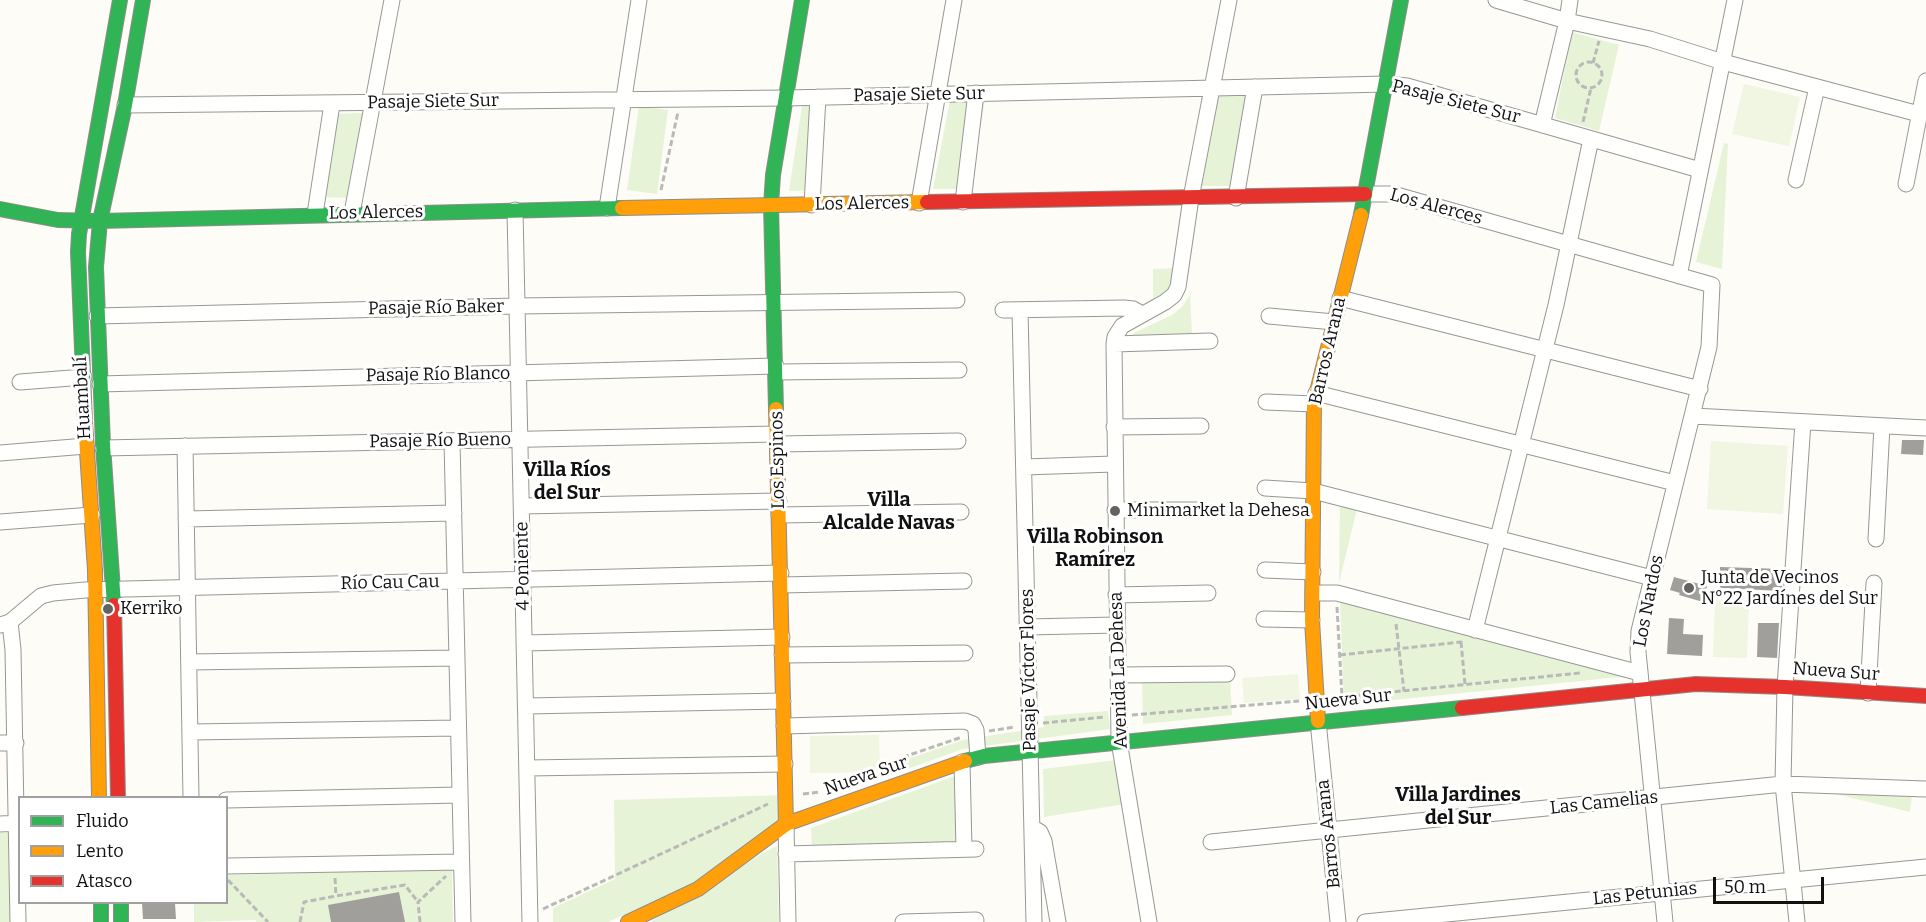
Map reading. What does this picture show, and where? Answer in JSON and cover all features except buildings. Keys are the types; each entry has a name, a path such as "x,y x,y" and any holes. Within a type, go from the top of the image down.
{"street":[{"name":"Huambalí","path":"99,796 95,590 78,252 81,221 120,0"},
{"name":"Huambalí","path":"118,796 114,589 103,448 96,259 100,221 143,0"},
{"path":"352,213 392,0"},
{"path":"607,208 639,0"},
{"name":"Los Espinos","path":"788,922 771,205 773,175 802,0"},
{"path":"918,203 954,0"},
{"path":"1210,341 1114,344 1115,337 1122,326 1165,302 1176,291 1191,198 1229,0"},
{"name":"Barros Arana","path":"1338,922 1316,700 1312,620 1315,399 1365,194 1401,0"},
{"path":"1496,0 1567,21 1650,39 1723,62 1919,114"},
{"path":"1542,125 1570,0"},
{"path":"1679,276 1735,0"},
{"path":"1906,184 1926,81"},
{"name":"Pasaje Siete Sur","path":"124,105 786,98 1386,84 1407,86 1700,170"},
{"path":"1236,198 1255,87"},
{"path":"1796,180 1817,87"},
{"path":"963,202 976,93"},
{"path":"812,205 818,97"},
{"path":"315,214 332,104"},
{"path":"1467,633 1498,538 1545,350 1569,244 1586,137"},
{"name":"Los Alerces","path":"0,209 58,220 100,221 352,213 1393,194 1712,285"},
{"name":"4 Poniente","path":"515,210 530,919"},
{"name":"Los Nardos","path":"1665,922 1640,681 1639,631 1709,347 1712,285"},
{"path":"1340,298 1700,389"},
{"name":"Pasaje Río Baker","path":"97,316 518,306 957,300"},
{"path":"1003,310 1129,308 1142,314"},
{"name":"Pasaje Víctor Flores","path":"1020,310 1032,750 1034,922"},
{"path":"1269,316 1334,322"},
{"name":"Avenida La Dehesa","path":"1114,344 1119,741 1149,922"},
{"name":"Pasaje Río Blanco","path":"100,384 519,373 776,369 959,370"},
{"path":"20,382 84,377"},
{"path":"1266,402 1315,399 1521,444 1675,483"},
{"path":"1693,416 1926,428"},
{"path":"1797,922 1783,784 1785,687 1803,422"},
{"path":"1114,427 1201,426"},
{"path":"1876,539 1882,426"},
{"name":"Pasaje Río Bueno","path":"103,448 520,439 958,441"},
{"path":"452,441 463,922"},
{"path":"0,453 86,446"},
{"path":"185,446 191,796"},
{"path":"1024,467 1114,464"},
{"path":"1265,488 1313,490 1652,578"},
{"path":"522,506 961,512"},
{"path":"1115,510 1202,510"},
{"path":"186,519 454,513"},
{"path":"0,522 92,515"},
{"path":"1265,570 1314,572"},
{"name":"Río Cau Cau","path":"5,624 41,596 53,593 114,589 523,580 781,579 964,582"},
{"path":"1868,693 1874,583"},
{"path":"1116,595 1208,593"},
{"path":"1313,593 1337,593 1394,608 1467,633 1640,681"},
{"path":"1264,619 1312,620"},
{"path":"5,624 13,640 8,743 18,823 18,922"},
{"path":"1028,627 1117,625"},
{"path":"524,643 782,637"},
{"path":"782,655 965,653"},
{"path":"189,662 457,658"},
{"path":"1118,675 1227,675"},
{"name":"Nueva Sur","path":"628,922 698,889 786,824 978,757 1318,721 1640,681 1926,696"},
{"path":"526,706 783,701"},
{"path":"784,726 965,721 973,724 976,730 978,757"},
{"path":"190,732 458,728"},
{"path":"786,854 970,849 962,762"},
{"path":"527,768 784,764"},
{"name":"Las Camelias","path":"1211,842 1783,784 1926,789"},
{"path":"228,800 460,795"},
{"path":"0,824 18,823"},
{"path":"1033,828 1040,832 1044,841 1058,922"},
{"path":"228,866 461,862"},
{"name":"Las Petunias","path":"1365,922 1926,867"},
{"path":"100,904 101,922"},
{"path":"121,904 121,922"},
{"path":"903,922 976,920"}],"path":[{"path":"1593,63 1602,28"},
{"path":"1593,63 1600,68 1602,76 1599,84 1591,88 1583,86 1576,76 1581,65 1593,63"},
{"path":"1586,137 1591,88"},
{"path":"657,207 680,99"},
{"path":"1337,593 1341,697"},
{"path":"1394,608 1404,691"},
{"path":"1340,655 1399,648 1467,633 1465,684"},
{"path":"1316,700 1587,672"},
{"path":"530,919 785,796"},
{"path":"417,902 461,862"},
{"path":"228,881 268,922"},
{"path":"300,922 304,902 405,885 417,902 420,922"}],"green space":[{"path":"1572,32 1619,45 1599,131 1555,118"},
{"path":"1744,84 1800,97 1789,146 1732,134"},
{"path":"1249,93 1233,186 1198,186 1214,94"},
{"path":"950,100 985,100 970,189 933,189"},
{"path":"824,105 818,190 789,191 802,106"},
{"path":"639,106 668,110 657,194 627,190"},
{"path":"363,113 350,198 318,197 332,114"},
{"path":"1724,143 1728,144 1722,269 1696,262"},
{"path":"1175,268 1171,287 1153,298 1153,269"},
{"path":"1190,295 1192,334 1129,338 1134,333 1172,315 1182,307"},
{"path":"1711,441 1788,446 1783,514 1707,509"},
{"path":"1340,500 1358,505 1339,583"},
{"path":"1715,600 1749,601 1747,658 1713,657"},
{"path":"1340,601 1630,676 1344,705"},
{"path":"1298,674 1300,699 1244,703 1242,678"},
{"path":"1230,680 1232,715 1143,724 1142,682"},
{"path":"1108,711 1110,729 963,749 885,777 884,767 963,740 1044,727 1044,716"},
{"path":"879,735 880,772 810,773 810,736"},
{"path":"1117,760 1125,804 1044,817 1043,769"},
{"path":"955,776 957,843 812,849 811,828"},
{"path":"1807,787 1912,794 1910,812"},
{"path":"784,795 782,818 693,883 608,922 553,922 553,908 615,879 614,800"},
{"path":"0,833 14,833 15,922 0,922"},
{"path":"777,846 779,922 650,922 763,853"},
{"path":"452,869 453,922 256,922 256,920 194,922 194,904 228,904 228,875"}],"traffic: fast":[{"path":"85,422 79,234 120,0"},
{"path":"114,605 103,445 96,267 100,221 125,105 143,0"},
{"path":"776,409 771,205 773,175 802,0"},
{"path":"1361,215 1401,0"},
{"path":"0,209 58,220 100,221 622,208"},
{"path":"965,761 984,756 1462,708"},
{"path":"101,904 101,922"},
{"path":"121,904 121,922"}],"traffic: slow":[{"path":"622,208 927,202"},
{"path":"1318,721 1312,620 1314,404 1361,215"},
{"path":"776,409 786,824"},
{"path":"85,422 95,570 99,796"},
{"path":"628,922 698,889 786,824 965,761"}],"traffic: jam":[{"path":"927,202 1365,194"},
{"path":"114,605 118,796"},
{"path":"1462,708 1696,684 1926,696"}],"place":[{"name":"Minimarket la Dehesa","path":"1115,511"},
{"name":"Junta de Vecinos N°22 Jardínes del Sur","path":"1689,588"},
{"name":"Kerriko","path":"108,609"}],"district":[{"name":"Villa Ríos del Sur","path":"567,482"},
{"name":"Villa Alcalde Navas","path":"889,512"},
{"name":"Villa Robinson Ramírez","path":"1095,548"},
{"name":"Villa Jardines del Sur","path":"1458,806"}]}
